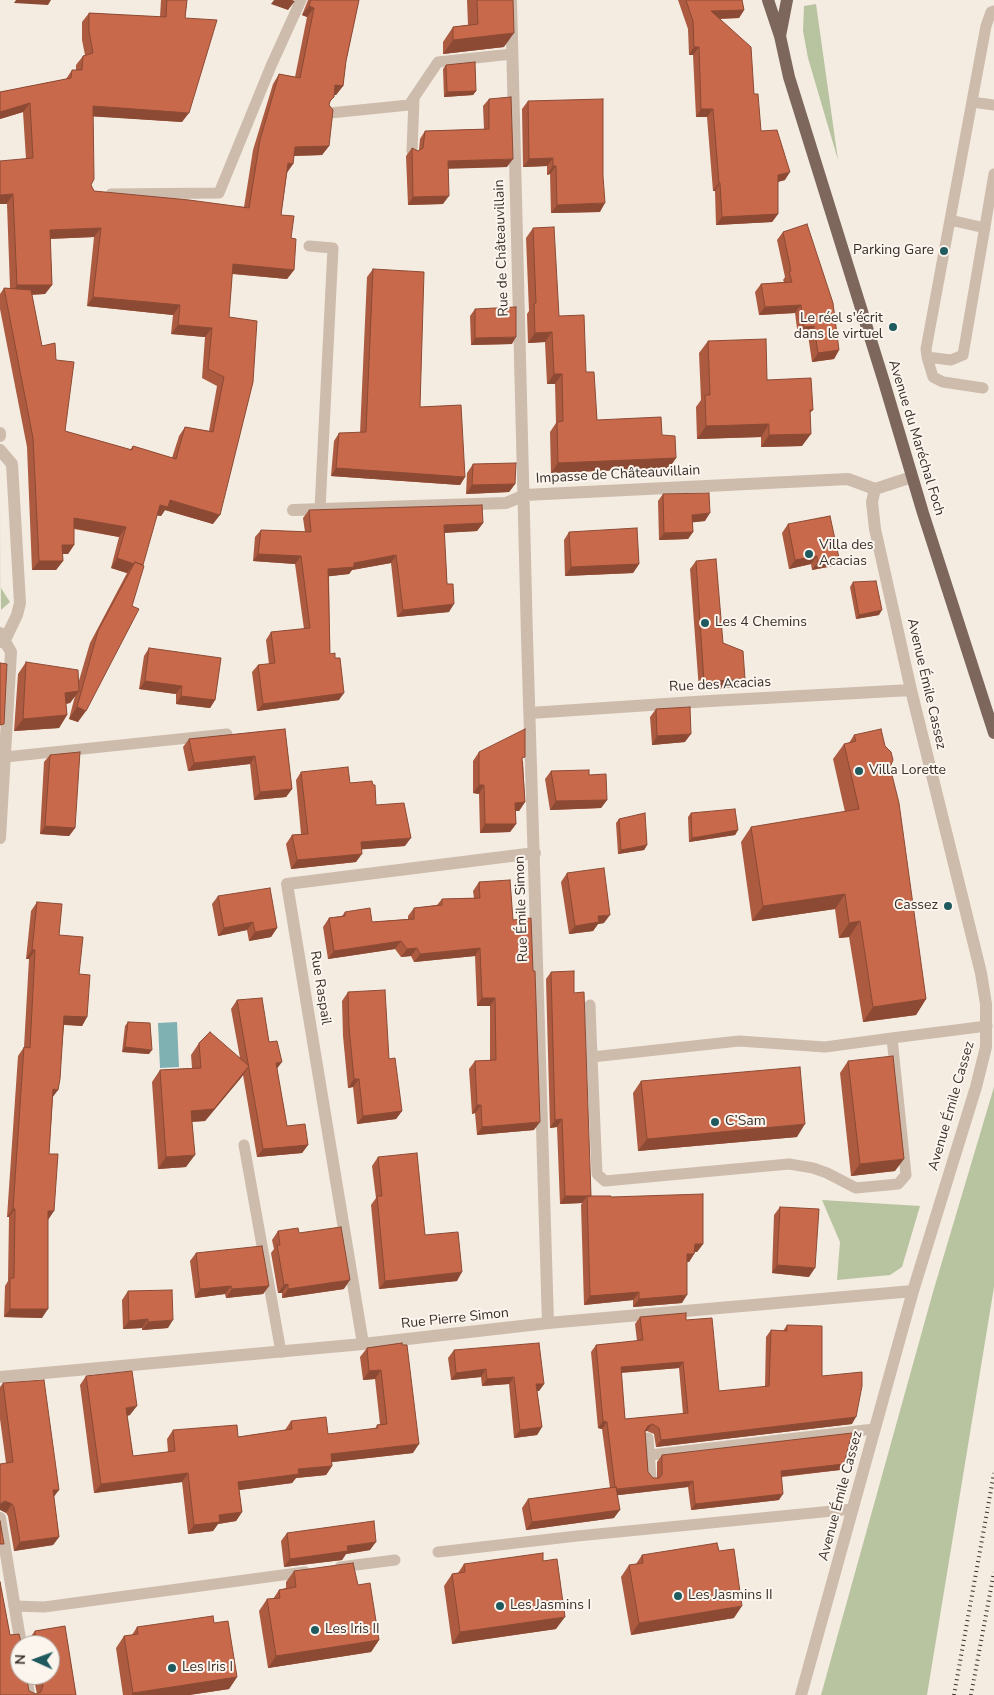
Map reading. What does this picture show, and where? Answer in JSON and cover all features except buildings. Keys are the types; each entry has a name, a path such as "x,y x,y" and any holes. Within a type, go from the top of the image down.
{"main road":[{"name":"Avenue du Maréchal Foch","path":"768,0 780,36 789,77 912,477 994,733"},
{"name":"Avenue du Maréchal Foch","path":"780,36 787,0"}],"street":[{"name":"Rue de Châteauvillain","path":"511,0 524,495"},
{"path":"0,450 12,464 20,603 17,615 2,638 11,652 0,838"},
{"path":"875,489 912,477"},
{"name":"Impasse de Châteauvillain","path":"293,510 506,503 524,495 848,478 875,489"},
{"name":"Avenue Émile Cassez","path":"801,1695 913,1291 976,1087 986,1047 986,1004 981,973 911,690 875,529 872,502 875,489"},
{"name":"Rue Émile Simon","path":"524,495 548,1323"},
{"name":"Rue des Acacias","path":"530,713 911,690"},
{"name":"Rue Raspail","path":"363,1344 287,884 535,853"},
{"name":"Rue Pierre Simon","path":"0,1377 282,1352 548,1323 913,1291"},
{"path":"0,1518 19,1635"}],"lane":[{"path":"102,194 220,193 271,66 301,0"},
{"path":"983,388 943,382 933,377 926,357 926,348 986,26 991,12 994,11"},
{"path":"330,113 409,105 438,62 512,54"},
{"path":"412,151 414,98"},
{"path":"972,102 994,105"},
{"path":"926,357 952,360 963,355 994,174"},
{"path":"950,220 985,228"},
{"path":"309,246 333,248 320,509"},
{"path":"5,757 226,734"},
{"path":"590,1005 597,1174 605,1181 789,1164 812,1168 826,1173 856,1188 898,1184 906,1175 892,1038"},
{"path":"592,1057 739,1040 825,1047 987,1026"},
{"path":"244,1145 282,1352"},
{"path":"650,1455 874,1429"},
{"path":"648,1438 652,1478"},
{"path":"438,1552 577,1536 853,1509"},
{"path":"14,1606 44,1607 395,1560"}],"green space":[{"path":"816,4 838,160 808,58 803,31 804,6"},
{"path":"0,500 1,588 10,602 1,610"},
{"path":"994,1087 994,1287 927,1695 821,1695 933,1292"},
{"path":"822,1200 920,1206 902,1267 890,1275 837,1280 840,1242"}],"water":[{"path":"177,1022 179,1067 160,1068 158,1023"}],"railway":[{"path":"954,1695 994,1473"},
{"path":"971,1695 994,1572"}],"place":[{"name":"Parking Gare","path":"944,251"},
{"name":"Le réel s'écrit dans le virtuel","path":"893,327"},
{"name":"Villa des Acacias","path":"809,554"},
{"name":"Les 4 Chemins","path":"705,623"},
{"name":"Villa Lorette","path":"859,771"},
{"name":"Cassez","path":"948,906"},
{"name":"C’Sam","path":"715,1122"},
{"name":"Les Jasmins II","path":"678,1596"},
{"name":"Les Jasmins I","path":"500,1606"},
{"name":"Les Iris II","path":"315,1630"},
{"name":"Les Iris I","path":"172,1668"}]}
